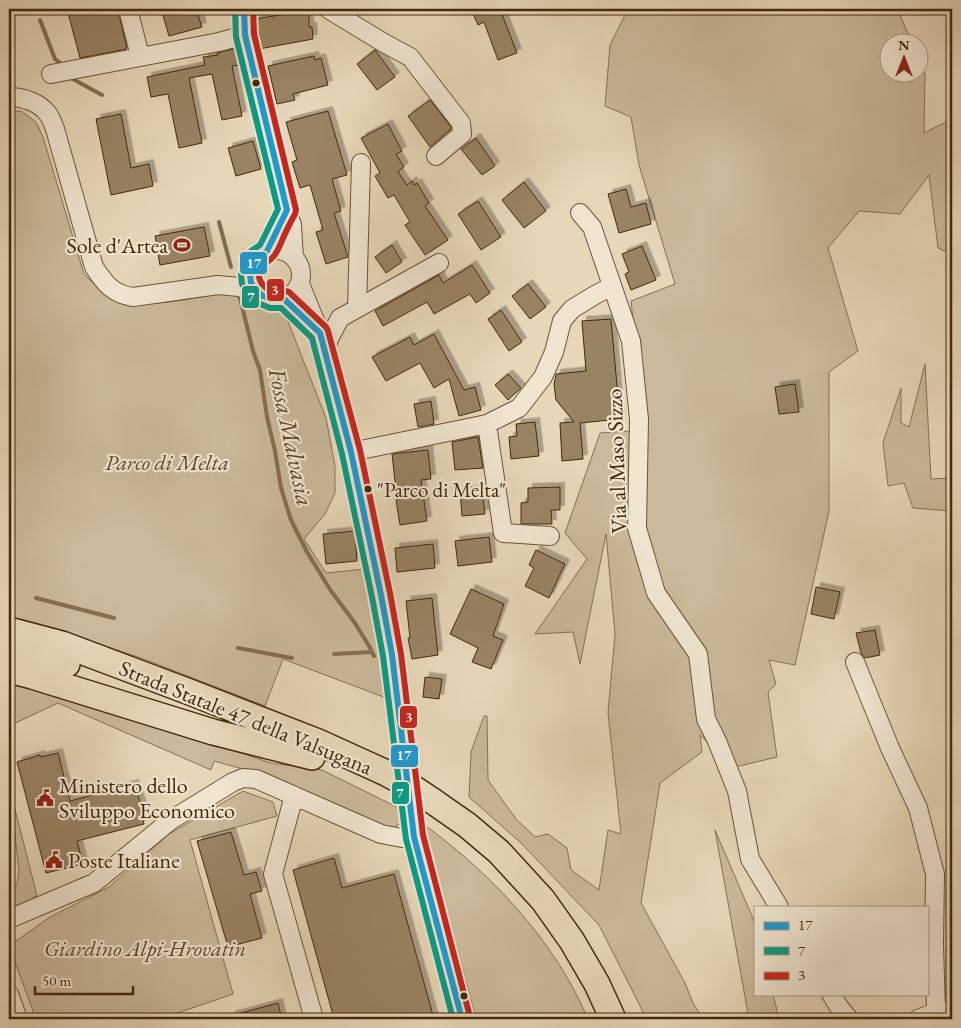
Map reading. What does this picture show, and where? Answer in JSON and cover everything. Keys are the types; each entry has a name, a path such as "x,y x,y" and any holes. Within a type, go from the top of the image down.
{"highway":[{"name":"Strada Statale 47 della Valsugana","path":"9,630 62,644 318,742 433,811 467,825 499,852 543,900 572,941 592,975 613,1019"},
{"name":"Strada Statale 47 della Valsugana","path":"9,647 60,661 312,757 383,781"},
{"path":"9,670 213,732 312,757"},
{"name":"Strada Statale 47 della Valsugana","path":"433,811 460,842 484,862 527,907 557,947 582,989 595,1019"}],"street":[{"path":"128,9 140,56"},
{"path":"328,9 410,57 461,123 462,134 436,156"},
{"path":"249,11 245,34 292,225 294,258"},
{"path":"62,72 219,42 245,34"},
{"path":"9,97 20,97 30,101 38,105 49,115 55,129 94,267 106,284 123,296 133,297 218,285 239,287 270,300 284,299 294,293 300,284 301,277 298,263 289,253 275,249 261,254 256,259 251,269 250,280 257,293"},
{"path":"357,308 361,163"},
{"path":"267,251 287,210"},
{"name":"Via al Maso Sizzo","path":"580,213 592,227 631,341 639,420 637,528 656,593 698,654 706,719 737,791 750,859 778,906"},
{"path":"324,351 340,318 439,263"},
{"path":"218,285 251,269"},
{"path":"300,284 320,333 351,452 392,655 406,758 414,837 462,1019"},
{"path":"351,452 486,424 519,408 543,377 554,352 562,321 572,309 612,286"},
{"path":"284,299 320,333"},
{"path":"486,424 504,533 550,536"},
{"path":"856,662 890,748 918,808 935,874 934,944 944,1011 918,1019"},
{"path":"9,919 94,883 171,820 233,782 244,778 250,778 293,795 381,834 402,838 414,837"},
{"path":"293,795 274,874 314,1019"},
{"path":"9,994 18,1019"},
{"path":"832,996 849,1019"}],"green space":[{"path":"628,9 897,9 907,32 878,32 878,82 925,82 924,133 952,119 952,255 938,248 929,175 900,214 859,211 828,248 858,351 829,372 829,511 795,665 769,660 776,684 768,692 777,757 735,767 700,735 702,752 660,783 641,903 703,1019 646,1019 599,925 522,844 469,797 471,752 484,716 487,716 488,780 516,819 535,837 548,834 567,848 571,870 599,890 608,830 621,834 608,713 615,634 606,534 580,664 573,632 535,634 587,559 565,533 600,433 645,430 631,301 675,284 639,165 631,117 605,106 610,45"},
{"name":"Parco di Melta","path":"9,111 21,111 36,122 43,137 84,274 106,295 122,301 152,303 240,292 257,306 285,314 326,418 335,466 335,493 325,514 304,539 326,573 365,569 386,698 283,659 265,706 141,658 32,622 9,618"},
{"path":"925,364 931,479 952,478 952,511 913,508 904,483 888,486 883,443 901,388 901,423 909,427"},
{"path":"9,675 271,763 322,770 401,809 401,823 389,830 271,777 214,761 211,770 58,703 9,726"},
{"path":"9,786 37,896 33,897 34,901 13,907 12,903 9,904 9,895 17,885 19,871 14,827 9,807"},
{"name":"Giardino Alpi-Hrovatin","path":"243,791 273,802 277,816 190,840 233,994 160,1019 36,1019 9,946 50,917 109,887 169,834"},
{"path":"424,825 485,875 520,912 551,952 565,974 588,1019 476,1019"},
{"path":"715,830 754,921 754,996 773,996 779,1019 749,1019"}],"building":[{"path":"67,9 118,9 127,49 80,58"},
{"path":"173,9 196,9 202,27 169,36 162,12"},
{"path":"292,9 309,9 309,27 312,27 313,39 259,49 255,19 292,13"},
{"path":"471,9 500,9 517,53 498,60 484,22 478,25"},
{"path":"237,48 240,65 232,66 242,116 222,120 212,74 189,78 202,143 179,148 168,94 151,97 147,77 205,65 203,57 218,55 217,53"},
{"path":"375,50 395,77 377,90 357,64"},
{"path":"314,56 315,60 321,58 328,85 293,94 295,100 277,104 268,66"},
{"path":"430,100 451,129 430,147 408,116"},
{"path":"328,111 347,175 332,179 341,211 334,213 348,257 326,264 316,232 323,230 310,185 300,188 292,162 297,160 286,122"},
{"path":"121,114 131,168 149,164 153,186 111,195 96,119"},
{"path":"388,124 402,151 396,154 404,167 398,172 407,185 412,181 414,185 417,183 429,203 425,206 448,240 425,255 405,225 410,222 394,195 388,198 375,176 380,173 361,138"},
{"path":"476,138 495,166 482,175 461,149"},
{"path":"253,141 261,169 236,176 228,148"},
{"path":"524,182 546,211 524,228 502,200"},
{"path":"626,189 631,207 646,203 651,224 619,233 608,194"},
{"path":"478,201 501,237 481,250 458,214"},
{"path":"204,227 210,256 160,265 155,236"},
{"path":"392,245 402,262 386,273 375,257"},
{"path":"642,246 656,280 631,290 625,274 629,272 622,254"},
{"path":"472,265 490,293 476,303 470,294 434,314 427,302 383,326 375,311 439,275 443,283"},
{"path":"528,284 546,307 530,319 512,296"},
{"path":"501,310 522,342 509,351 488,319"},
{"path":"611,319 620,419 580,423 583,459 562,461 560,423 574,422 556,400 554,384 556,374 586,371 582,321"},
{"path":"434,334 464,390 475,387 481,410 459,416 449,379 434,388 420,363 386,381 372,357 410,337 414,345"},
{"path":"508,374 521,388 508,400 495,385"},
{"path":"795,384 799,412 779,414 775,387"},
{"path":"431,401 434,424 418,427 414,404"},
{"path":"535,422 539,456 511,459 509,437 517,436 516,424"},
{"path":"478,437 483,468 455,470 452,442"},
{"path":"428,450 431,479 421,480 427,521 400,525 392,454"},
{"path":"560,487 560,510 551,510 552,524 521,524 521,503 528,502 528,488"},
{"path":"482,489 485,514 462,516 460,492"},
{"path":"355,531 357,561 326,564 323,534"},
{"path":"489,537 492,562 458,566 455,541"},
{"path":"433,544 435,568 397,572 395,548"},
{"path":"536,550 565,564 549,598 525,586 534,568 529,565"},
{"path":"816,587 840,592 834,619 811,614"},
{"path":"471,589 504,604 493,636 503,640 491,669 472,662 478,648 450,634"},
{"path":"432,598 438,655 412,659 408,638 410,638 406,601"},
{"path":"875,630 880,655 865,658 861,653 856,633"},
{"path":"425,677 442,679 439,699 423,697"},
{"path":"58,753 70,801 134,784 142,807 140,810 144,824 77,841 83,864 46,873 17,762 40,755 41,757"},
{"path":"231,832 244,875 256,872 262,891 250,894 262,938 228,947 197,841"},
{"path":"334,858 342,888 394,874 434,1019 334,1019 293,870"},
{"path":"278,1003 282,1019 230,1019 230,1016"}],"waterway":[{"name":"Fossa Malvasia","path":"40,20 55,59 64,66"},
{"name":"Fossa Malvasia","path":"70,76 102,95"},
{"name":"Fossa Malvasia","path":"219,222 231,267"},
{"name":"Fossa Malvasia","path":"239,294 253,351 260,370 281,488 291,520 307,552 331,591 355,623 374,656"},
{"path":"36,598 114,618"},
{"path":"238,648 292,658"},
{"path":"334,654 372,652"}],"transit line":[{"name":"7","path":"235,9 236,37 278,209 260,245 251,251 244,262 241,274 242,284 249,296 258,303 270,308 281,308 312,338 342,454 372,597 383,656 406,839 453,1019"},
{"name":"17","path":"244,9 245,35 287,210 267,251 257,258 252,266 250,274 251,283 263,296 272,299 284,299 320,333 351,452 381,595 392,655 414,837 462,1019"},
{"name":"3","path":"253,9 254,34 296,210 277,252 261,268 259,278 266,288 289,292 328,331 360,450 390,593 401,654 423,835 470,1017"}],"place":[{"name":"Sole d'Artea","path":"182,245"},
{"name":"\"Parco di Melta\"","path":"368,489"},
{"name":"Ministero dello Sviluppo Economico","path":"45,798"},
{"name":"Poste Italiane","path":"54,860"}]}
